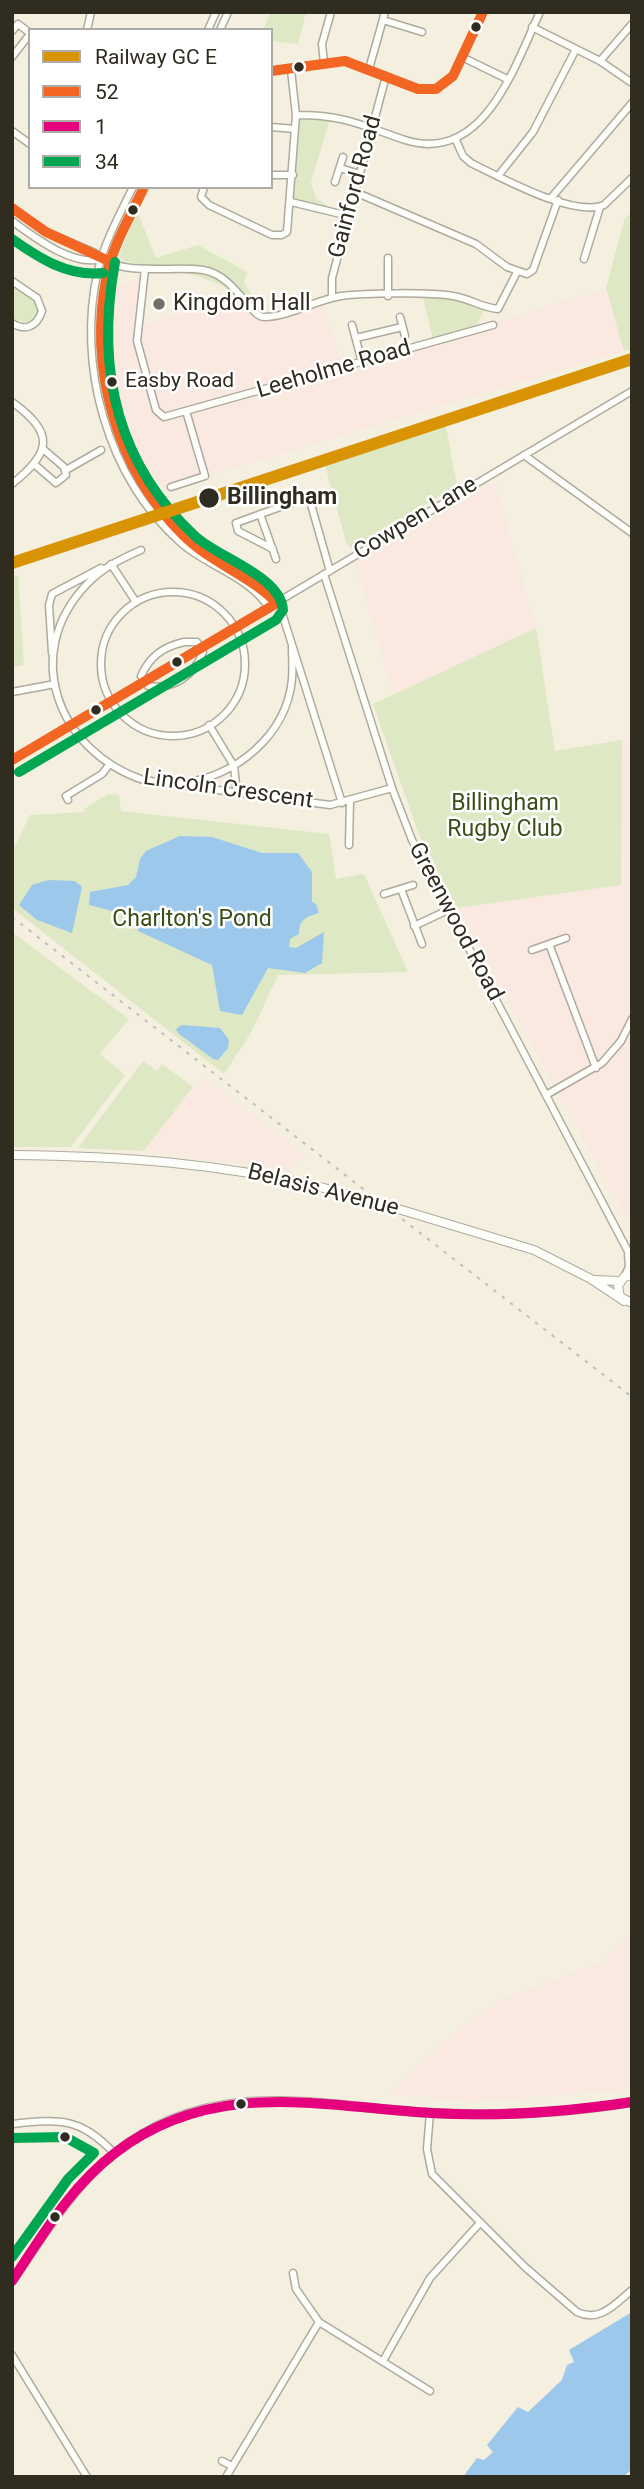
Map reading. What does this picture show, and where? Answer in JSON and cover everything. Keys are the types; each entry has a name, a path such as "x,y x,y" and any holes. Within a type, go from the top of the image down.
{"main road":[{"name":"Belasis Avenue","path":"14,1155 99,1155 175,1161 269,1175 324,1188 506,1240 592,1279 629,1303"},
{"name":"Belasis Avenue","path":"592,1279 625,1278"},
{"path":"625,1278 618,1292 629,1303"},
{"path":"12,2281 79,2188 114,2153 165,2122 217,2105 282,2099 468,2114 632,2102"}],"street":[{"path":"209,28 217,12 227,14"},
{"path":"324,63 323,39 331,12"},
{"path":"273,71 345,61 423,90 436,89 450,80 483,12"},
{"path":"296,115 331,115 415,142 455,138 484,118 507,79 540,12"},
{"path":"369,69 384,16 423,32"},
{"path":"12,31 18,24 28,32"},
{"path":"600,61 632,24"},
{"path":"532,27 600,61 632,83"},
{"path":"12,57 28,37"},
{"path":"498,176 533,132 576,49"},
{"path":"462,57 507,79"},
{"path":"203,189 201,197 206,203 272,235 282,236 287,232 296,115 290,70"},
{"name":"Gainford Road","path":"332,298 332,278 386,76"},
{"path":"355,192 476,244 516,272 527,274 533,270 554,199 632,103"},
{"path":"273,127 295,129"},
{"path":"12,131 28,141"},
{"path":"455,138 467,160 498,176 554,199 600,207"},
{"path":"335,183 343,157"},
{"path":"340,168 360,174"},
{"path":"273,175 293,175"},
{"path":"584,259 600,207 632,178"},
{"path":"132,189 101,259 91,323 99,399 120,459 171,527 193,553 253,588 270,607"},
{"path":"143,189 111,262 104,293 102,329 108,396 128,456 149,498"},
{"path":"291,202 349,216"},
{"path":"12,208 46,232 95,253 101,259 145,269 194,269 214,273 234,285 251,311 265,317 332,298 387,296 448,295 498,309 516,272"},
{"path":"12,221 64,252 90,262 101,259"},
{"path":"387,296 388,257"},
{"name":"Leeholme Road","path":"145,269 142,317 136,335 156,410 164,418 493,326"},
{"path":"12,281 37,298 42,311 38,321 29,328 12,323"},
{"path":"400,317 405,336"},
{"path":"352,325 362,362"},
{"path":"356,338 402,327"},
{"name":"Cowpen Lane","path":"12,760 632,391"},
{"path":"99,399 108,396"},
{"path":"12,402 37,422 43,436 43,449 34,464 12,484"},
{"path":"171,487 205,476 186,411"},
{"path":"43,449 66,470"},
{"path":"66,470 101,451"},
{"path":"524,455 632,534"},
{"path":"34,464 56,483 66,475 66,470"},
{"name":"Greenwood Road","path":"260,514 305,498 310,501 327,573 391,788 417,851 630,1256 625,1278"},
{"path":"272,548 235,529 236,523 260,514 276,559"},
{"path":"171,527 197,547 258,583 277,603"},
{"path":"53,665 58,635 70,607 85,586 113,563 141,550"},
{"path":"113,563 136,602"},
{"name":"Lincoln Crescent","path":"113,563 56,589 49,605 58,701 70,726 83,744 109,765 143,780 237,794 330,805 391,788"},
{"path":"186,593 218,607 235,627 243,648 243,680 228,710 209,725 184,735 153,733 130,721 112,701 103,680 103,649 117,620 136,602 155,594 186,593"},
{"path":"282,613 342,803"},
{"path":"144,682 141,676 159,651 184,642 197,642 201,648"},
{"path":"172,784 196,782 234,766 253,753 268,736 280,717 292,680 292,646"},
{"name":"Cowpen Lane","path":"144,682 156,687 181,680 200,661 203,653 201,648"},
{"path":"292,680 303,679"},
{"path":"12,692 55,684"},
{"path":"209,725 234,766 237,794"},
{"path":"68,800 66,796 102,774 109,765"},
{"path":"349,846 350,800"},
{"path":"384,894 412,885"},
{"path":"401,889 422,944"},
{"path":"414,926 448,910"},
{"path":"532,950 566,938"},
{"path":"549,944 596,1068"},
{"path":"546,1095 596,1068 616,1048 632,1019"},
{"path":"430,2113 427,2150 432,2174 524,2267 587,2317 597,2316 609,2309 632,2290"},
{"path":"12,2124 51,2120 72,2122 91,2132 114,2153"},
{"path":"383,2361 430,2278 480,2224"},
{"path":"293,2273 296,2289 319,2322 430,2391"},
{"path":"226,2477 319,2322"},
{"path":"12,2355 87,2477"},
{"path":"222,2461 232,2466"}],"shaded area":[{"path":"135,278 142,279 139,326 230,297 260,321 323,305 343,371 606,288 624,351 165,489 136,454 110,368 109,294"},
{"path":"495,483 536,628 393,694 355,561"},
{"path":"632,738 632,1228 457,908 621,885 622,740"},
{"path":"202,1077 305,1154 290,1172 144,1151"},
{"path":"632,1927 632,2085 616,2091 470,2102 391,2094 460,2028 503,1999 605,1961"}],"green space":[{"path":"271,12 306,12 298,44 273,41 273,28 264,28"},
{"path":"300,117 330,118 311,183 316,198 337,212 298,202 294,198"},
{"path":"137,211 156,258 198,245 247,272 244,282 258,306 247,309 223,286 201,277 124,261 119,256"},
{"path":"632,211 632,349 624,351 606,288 624,220"},
{"path":"12,282 37,300 37,313 28,323 12,318"},
{"path":"447,297 485,309 476,326 433,339 423,298"},
{"path":"446,426 457,486 351,548 346,542 325,465"},
{"path":"18,575 24,665 12,667 12,576"},
{"name":"Billingham Rugby Club","path":"536,628 555,751 622,740 621,885 457,908 418,832 373,704"},
{"name":"Charlton's Pond","path":"108,794 119,795 121,811 329,834 336,879 364,874 408,972 278,975 252,1031 224,1074 12,908 12,852 30,815 85,812 84,809"},
{"path":"12,932 129,1019 100,1054 125,1075 71,1147 12,1147"},
{"path":"143,1061 157,1071 162,1064 193,1087 144,1151 78,1148"}],"water":[{"name":"Charlton's Pond","path":"180,836 212,837 262,853 298,853 312,872 312,902 316,904 319,913 302,922 299,934 290,939 289,947 296,948 324,932 322,963 305,973 268,968 242,1015 220,1011 212,965 138,931 132,916 89,905 90,892 128,885 136,877 140,859 146,851"},
{"name":"Charlton's Pond","path":"48,880 75,881 82,887 72,933 37,920 19,905 32,885"},
{"path":"182,1025 220,1028 229,1040 228,1048 218,1060 213,1059 178,1033 176,1029"},
{"path":"632,2312 632,2469 623,2477 463,2477 477,2458 484,2460 493,2452 487,2445 518,2407 528,2412 562,2380 567,2365 574,2362 569,2350"}],"railway":[{"path":"12,917 632,1397"}],"transit line":[{"name":"52","path":"273,71 345,61 418,89 436,89 453,76 483,12"},
{"name":"52","path":"12,760 277,603 183,535 140,479 113,414 101,345 102,310 113,252 143,189"},
{"name":"52","path":"12,208 46,232 111,262"},
{"name":"34","path":"12,239 54,265 78,272 103,273"},
{"name":"34","path":"19,772 276,620 283,610 280,598 272,587 205,544 168,507 146,477 130,444 118,410 111,375 108,338 115,262"},
{"path":"12,563 632,359"},
{"name":"1","path":"12,2281 58,2212 99,2166 152,2129 190,2114 267,2102 481,2114 557,2111 632,2102"},
{"name":"34","path":"12,2257 68,2179 94,2153 65,2137 13,2138"}],"place":[{"name":"Kingdom Hall","path":"159,304"},
{"name":"Easby Road","path":"112,382"},
{"name":"Billingham","path":"209,498"}]}
